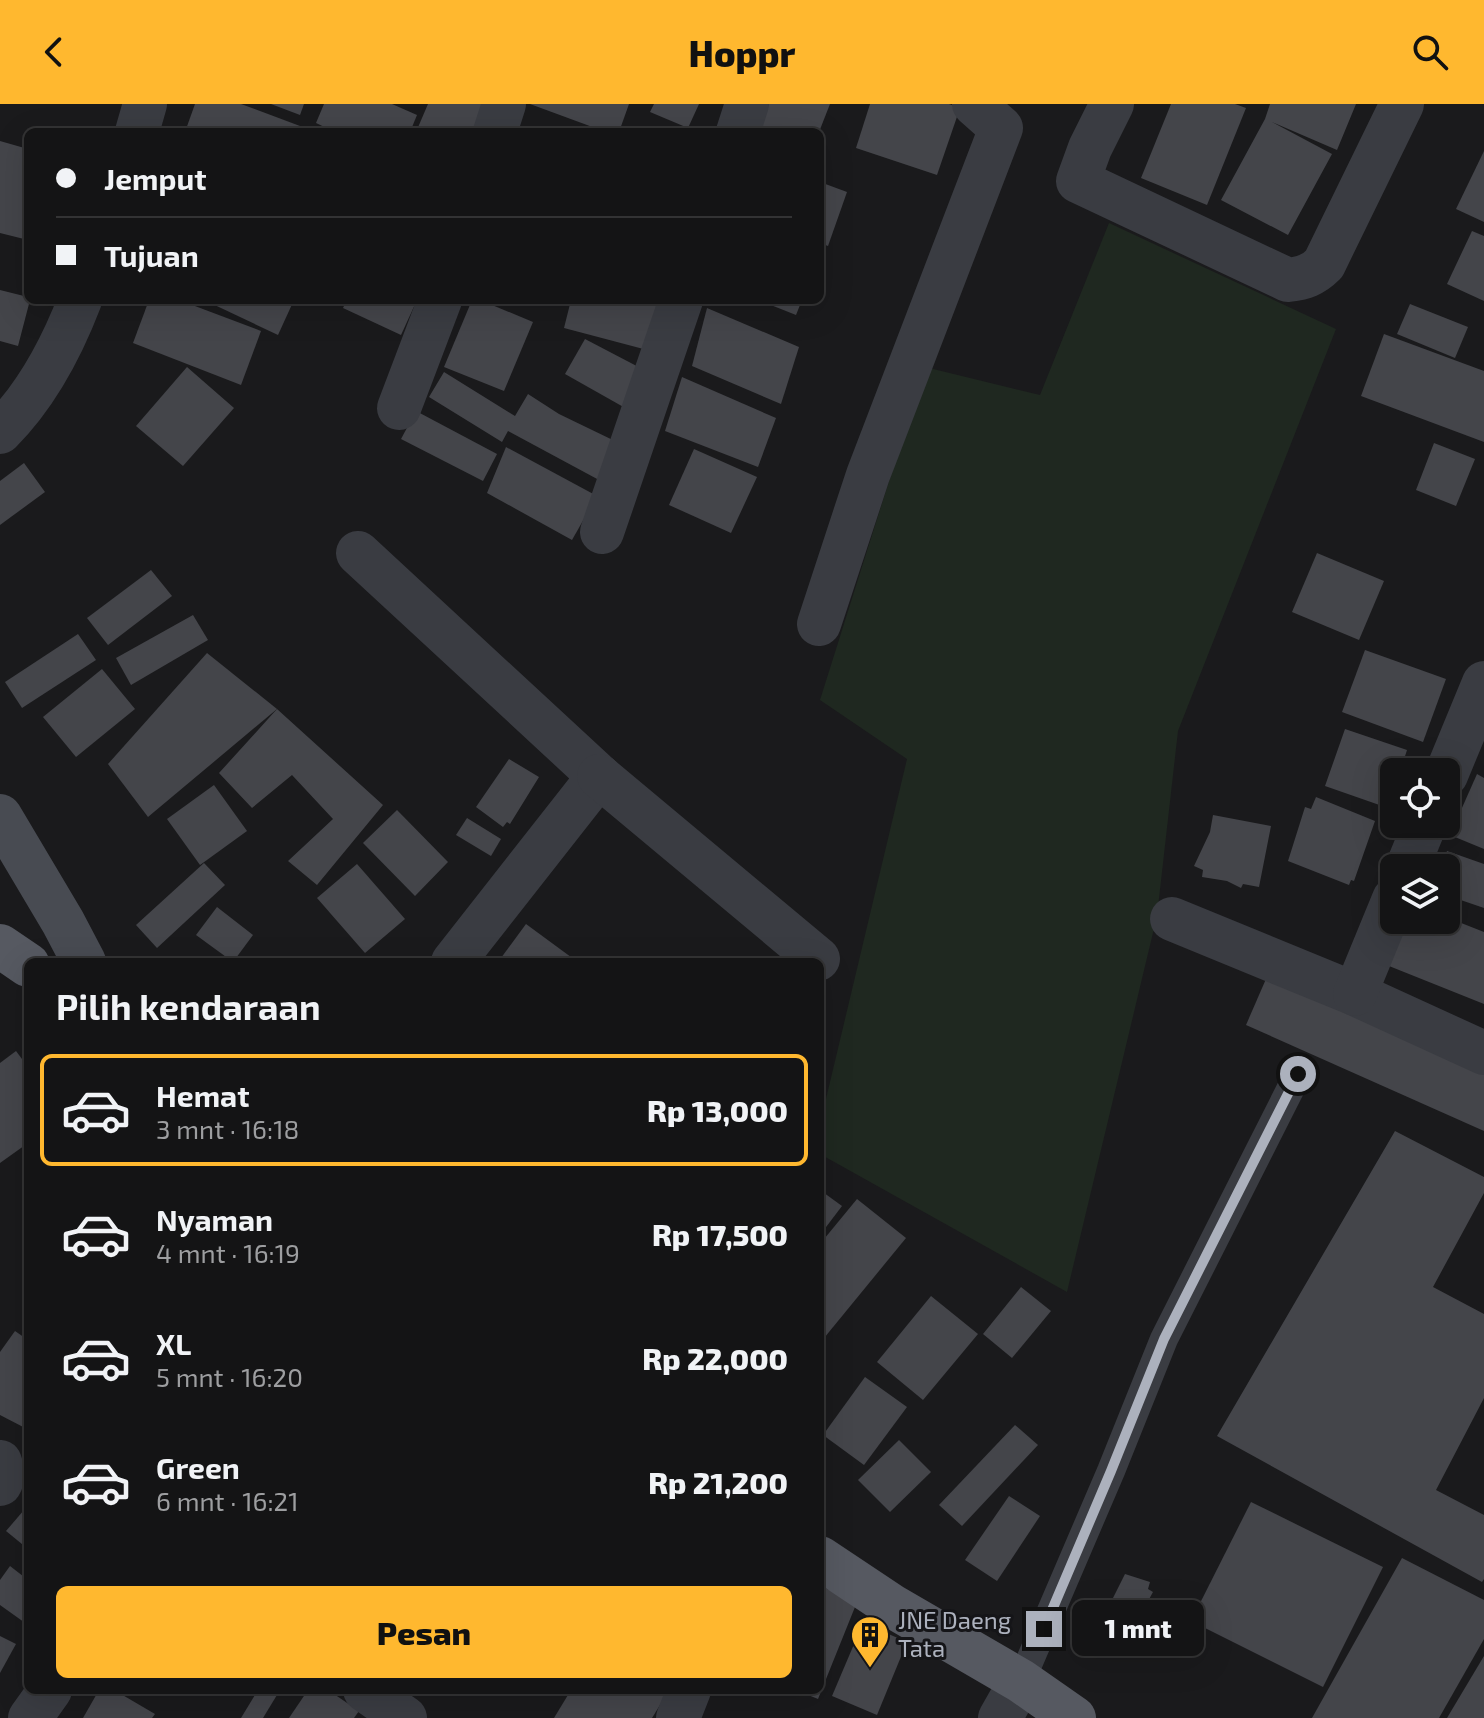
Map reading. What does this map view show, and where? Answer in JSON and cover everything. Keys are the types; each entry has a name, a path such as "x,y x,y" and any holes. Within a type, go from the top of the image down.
{"main road":[{"path":"0,816 82,958"},
{"path":"0,946 24,962"},
{"path":"824,1561 892,1606 1011,1700 1074,1718"}],"street":[{"path":"138,128 145,104"},
{"path":"496,128 504,104"},
{"path":"739,128 747,104"},
{"path":"819,624 868,475 1001,128 974,104"},
{"path":"1112,104 1078,181 1288,280 1315,273 1324,264 1402,104"},
{"path":"0,432 21,409 51,361 78,304"},
{"path":"399,408 438,304"},
{"path":"602,532 680,304"},
{"path":"358,553 599,776 817,958"},
{"path":"1453,758 1484,683"},
{"path":"456,958 599,776"},
{"path":"1172,919 1355,994 1484,1053"},
{"path":"1355,994 1380,933"},
{"path":"0,1462 0,1484"},
{"path":"30,1718 47,1694"},
{"path":"371,1694 405,1718"},
{"path":"678,1718 687,1694"}],"lane":[{"path":"1011,1700 1111,1471 1164,1339 1298,1074"}],"shaded area":[{"path":"1109,223 1336,329 1178,731 1157,916 1067,1292 824,1156 824,1107 907,759 820,700 925,367 1040,395"}],"building":[{"path":"195,104 241,104 305,128 186,128"},
{"path":"271,104 304,104 300,115"},
{"path":"324,104 392,104 417,115 412,128 327,128 316,123"},
{"path":"428,104 495,104 485,128 418,128"},
{"path":"530,104 629,104 620,128 595,128"},
{"path":"654,104 699,104 688,128 650,112"},
{"path":"769,104 830,104 821,128 760,128"},
{"path":"870,104 949,104 960,108 937,175 856,148"},
{"path":"1171,104 1235,104 1246,108 1207,205 1141,178"},
{"path":"1270,104 1356,104 1337,150 1272,122 1332,154 1288,235 1221,200"},
{"path":"0,141 24,148 24,239 0,233"},
{"path":"1484,151 1484,222 1456,209"},
{"path":"824,183 847,192 828,246 824,244"},
{"path":"1472,231 1484,236 1484,301 1447,284"},
{"path":"0,290 24,296 24,304 29,304 18,346 0,341"},
{"path":"148,304 190,304 261,331 241,385 133,343"},
{"path":"212,304 292,304 278,335"},
{"path":"345,304 415,304 401,335 343,308"},
{"path":"470,304 490,304 533,322 504,391 444,367"},
{"path":"570,304 664,305 651,351 564,328"},
{"path":"768,304 800,304 796,315"},
{"path":"1410,304 1468,327 1455,358 1397,334"},
{"path":"707,308 799,347 781,404 692,366"},
{"path":"1384,334 1484,371 1484,442 1361,396"},
{"path":"585,339 650,373 627,409 565,374"},
{"path":"187,367 234,408 183,466 136,426"},
{"path":"444,372 515,416 528,394 559,414 619,443 599,480 508,431 502,442 429,397"},
{"path":"682,377 776,418 758,467 665,431"},
{"path":"416,411 497,454 483,481 401,439"},
{"path":"1434,443 1475,459 1456,506 1416,490"},
{"path":"506,447 597,496 572,540 487,493"},
{"path":"694,449 757,477 731,533 669,505"},
{"path":"24,463 45,492 0,525 0,481"},
{"path":"1317,553 1384,581 1359,640 1292,612"},
{"path":"151,570 172,596 108,645 87,618"},
{"path":"193,615 208,640 131,685 116,658"},
{"path":"78,634 96,660 22,708 5,682"},
{"path":"1365,650 1446,679 1423,742 1342,712"},
{"path":"207,653 277,709 148,817 108,764"},
{"path":"102,669 135,709 76,757 43,717"},
{"path":"277,709 383,805 317,885 288,861 333,819 292,775 252,808 219,773"},
{"path":"1345,729 1407,750 1404,758 1380,758 1380,805 1325,786"},
{"path":"509,759 539,777 510,824 507,822 503,827 476,807"},
{"path":"1477,774 1484,778 1484,849 1457,838 1460,838 1460,812"},
{"path":"214,785 247,831 200,865 167,819"},
{"path":"1316,797 1375,821 1354,881 1351,880 1349,885 1288,861 1305,807 1311,809"},
{"path":"397,810 448,862 415,896 363,843"},
{"path":"1213,815 1271,826 1259,887 1243,884 1241,888 1227,881 1202,877 1203,870 1194,866 1210,832"},
{"path":"467,818 501,839 491,856 456,835"},
{"path":"1460,856 1484,864 1484,908 1460,900"},
{"path":"204,863 225,885 157,948 136,925"},
{"path":"357,864 405,919 365,953 317,898"},
{"path":"217,907 253,935 236,958 228,958 196,935"},
{"path":"1460,923 1484,932 1484,1004 1379,962 1391,934 1460,934"},
{"path":"526,924 572,958 501,958"},
{"path":"1269,972 1484,1067 1484,1131 1246,1025"},
{"path":"16,1051 24,1062 24,1146 0,1163 0,1063"},
{"path":"1395,1131 1484,1177 1484,1193 1433,1287 1484,1314 1484,1398 1436,1490 1484,1515 1482,1582 1217,1436"},
{"path":"824,1193 842,1206 824,1230"},
{"path":"857,1199 906,1238 824,1338 824,1239"},
{"path":"1021,1287 1051,1311 1012,1358 983,1334"},
{"path":"931,1296 978,1334 923,1400 877,1362"},
{"path":"15,1331 24,1337 24,1427 0,1415 0,1352"},
{"path":"865,1377 907,1407 864,1465 824,1434"},
{"path":"1015,1425 1038,1445 962,1526 939,1505"},
{"path":"899,1440 931,1472 890,1512 858,1480"},
{"path":"1009,1496 1040,1516 997,1581 965,1560"},
{"path":"1251,1502 1383,1567 1323,1687 1191,1621"},
{"path":"24,1510 24,1546 6,1531"},
{"path":"1402,1558 1484,1600 1484,1639 1439,1718 1312,1718"},
{"path":"10,1566 24,1577 24,1622 0,1605 0,1580"},
{"path":"1125,1574 1150,1582 1148,1589 1153,1592 1135,1625 1127,1650 1123,1648 1122,1651 1094,1636"},
{"path":"824,1588 857,1602 824,1684"},
{"name":"JNE Daeng Tata","path":"863,1623 907,1642 877,1715 832,1696"},
{"path":"0,1636 16,1644 0,1673"},
{"path":"1484,1656 1484,1718 1447,1718"},
{"path":"97,1694 121,1694 155,1714 152,1718 83,1718"},
{"path":"256,1694 278,1694 263,1718 241,1718"},
{"path":"305,1694 334,1694 359,1711 354,1718 289,1718"},
{"path":"569,1694 660,1694 665,1697 652,1718 554,1718"}],"place":[{"name":"JNE Daeng Tata","path":"870,1669"}],"route":[{"path":"1044,1629 1164,1339 1298,1074"}]}
